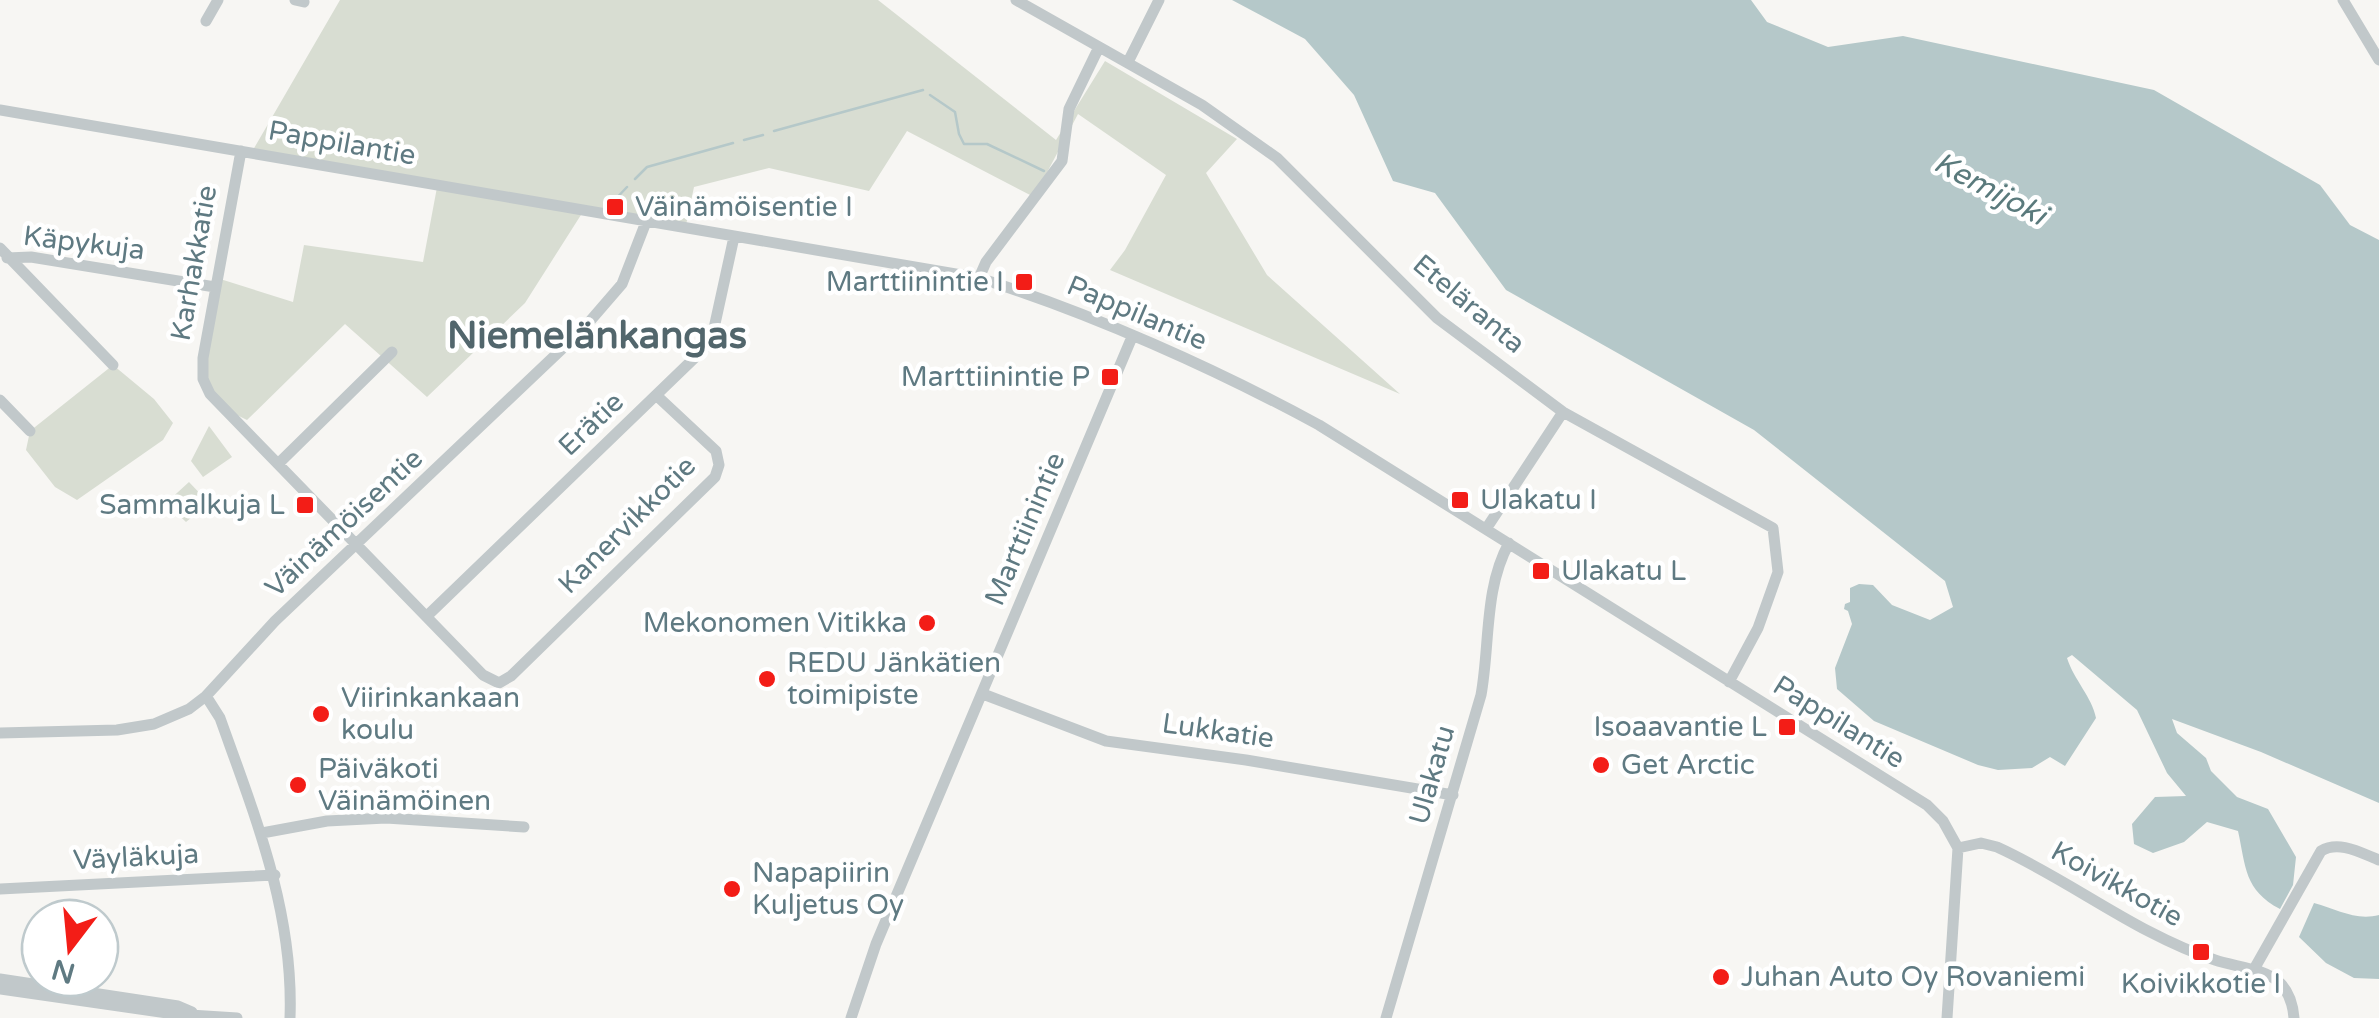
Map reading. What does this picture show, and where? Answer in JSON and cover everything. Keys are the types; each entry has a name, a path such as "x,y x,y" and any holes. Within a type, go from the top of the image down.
{"street":[{"path":"206,21 218,0"},
{"name":"Eteläranta","path":"1016,0 1202,105 1276,158 1437,318 1563,412 1773,528 1778,572 1758,628 1728,682"},
{"path":"1128,62 1159,0"},
{"path":"2343,0 2379,60"},
{"path":"978,278 1062,161 1069,109 1099,47"},
{"name":"Pappilantie","path":"0,110 978,278 1047,301 1277,402 1927,805 1944,821 1958,848"},
{"name":"Karhakkatie","path":"241,151 203,358 203,379 210,394 483,675 499,684"},
{"name":"Väinämöisentie","path":"0,733 117,730 154,724 188,710 206,696 275,621 584,328 622,284 646,222"},
{"name":"Erätie","path":"427,616 711,342 734,237"},
{"path":"3,253 113,365"},
{"name":"Käpykuja","path":"3,253 215,286"},
{"name":"Marttiinintie","path":"851,1018 876,944 1132,337"},
{"path":"278,464 392,352"},
{"name":"Kanervikkotie","path":"499,684 512,676 715,477 719,464 716,451 656,396"},
{"path":"0,400 30,430"},
{"path":"1486,529 1563,412"},
{"name":"Ulakatu","path":"1386,1018 1481,695 1492,595 1510,543"},
{"name":"Lukkatie","path":"983,694 1106,741 1452,795"},
{"path":"206,696 220,718 275,875 289,962 290,1018"},
{"path":"262,833 327,821 386,818 524,826"},
{"name":"Koivikkotie","path":"1958,848 1981,843 1997,847 2153,935 2282,984 2294,1018"},
{"path":"2254,971 2321,851 2330,846 2344,847 2379,860"},
{"path":"1948,1018 1958,848"},
{"name":"Väyläkuja","path":"0,888 275,875"},
{"path":"0,979 164,1003 196,1013"},
{"path":"0,988 128,1008 238,1018"}],"shaded area":[{"path":"340,0 878,0 1056,140 1105,61 1237,139 1206,173 1267,275 1400,394 1110,270 1166,175 1078,114 1034,197 907,131 869,191 769,168 694,187 686,225 586,207 525,303 427,397 345,324 247,420 217,402 205,372 205,340 217,278 293,302 304,245 423,262 438,182 253,150"},
{"path":"113,365 154,399 173,423 163,440 77,500 55,487 26,450 30,431"},
{"path":"209,426 232,457 203,477 191,461"},
{"path":"189,482 209,503 186,522 166,503"}],"water":[{"name":"Kemijoki","path":"1232,0 1751,0 1767,22 1828,47 1903,36 2154,90 2320,185 2350,225 2379,240 2379,803 2172,719 2177,733 2206,758 2211,771 2237,797 2268,809 2296,857 2293,885 2280,909 2259,894 2248,876 2238,831 2207,822 2184,842 2153,853 2134,844 2132,824 2155,797 2186,796 2167,773 2137,710 2072,655 2067,658 2096,718 2065,766 2050,757 2032,768 1998,770 1874,721 1837,689 1835,668 1852,624 1844,609 1850,602 1850,588 1873,585 1892,605 1930,620 1953,607 1945,581 1754,430 1506,290 1435,193 1393,181 1354,95 1305,39"},
{"path":"2314,903 2354,915 2379,915 2379,979 2354,978 2326,963 2299,937"}],"waterway":[{"path":"774,131 923,90"},
{"path":"930,95 955,112 964,144 987,144 1044,171"},
{"path":"744,140 763,135"},
{"path":"635,179 647,167 733,143"},
{"path":"610,205 627,187"}],"place":[{"name":"Väinämöisentie I","path":"615,207"},
{"name":"Marttiinintie I","path":"1024,282"},
{"name":"Marttiinintie P","path":"1110,377"},
{"name":"Ulakatu I","path":"1460,500"},
{"name":"Sammalkuja L","path":"305,505"},
{"name":"Ulakatu L","path":"1541,571"},
{"name":"Mekonomen Vitikka","path":"927,623"},
{"name":"REDU Jänkätien toimipiste","path":"767,679"},
{"name":"Viirinkankaan koulu","path":"321,714"},
{"name":"Isoaavantie L","path":"1787,727"},
{"name":"Get Arctic","path":"1601,765"},
{"name":"Päiväkoti Väinämöinen","path":"298,785"},
{"name":"Napapiirin Kuljetus Oy","path":"732,889"},
{"name":"Koivikkotie I","path":"2201,952"},
{"name":"Juhan Auto Oy Rovaniemi","path":"1721,977"}],"district":[{"name":"Niemelänkangas","path":"597,336"}]}
